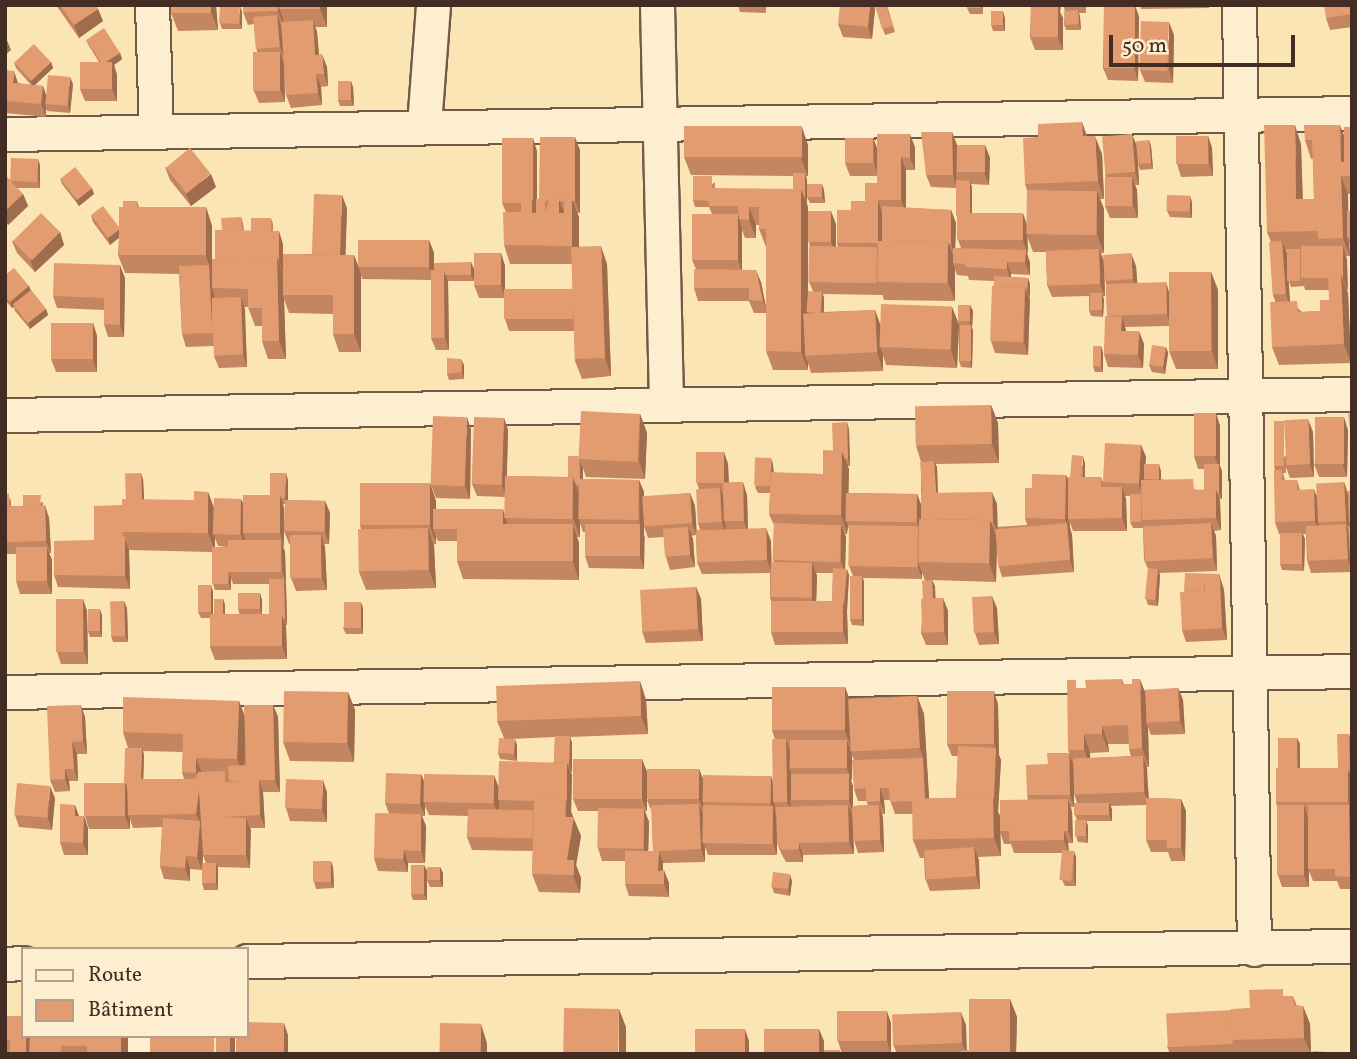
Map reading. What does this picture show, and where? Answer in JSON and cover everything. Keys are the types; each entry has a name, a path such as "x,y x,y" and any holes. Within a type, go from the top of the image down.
{"street":[{"path":"152,5 156,131"},
{"path":"424,125 433,5"},
{"path":"657,5 666,404"},
{"path":"1239,5 1247,672 1254,949"},
{"path":"5,134 424,125 1352,113"},
{"path":"5,415 1352,394"},
{"path":"5,692 1352,671"},
{"path":"248,961 1352,946"}],"building":[{"path":"60,5 95,5 98,9 74,25"},
{"path":"171,5 211,5 211,13 171,13"},
{"path":"220,5 240,6 239,24 219,23"},
{"path":"243,5 278,5 278,11 243,12"},
{"path":"279,5 320,5 320,9 279,9"},
{"path":"840,5 870,5 868,27 838,24"},
{"path":"875,5 886,5 893,26 882,29"},
{"path":"967,5 981,5 981,8 967,8"},
{"path":"1104,5 1135,5 1135,68 1104,68"},
{"path":"1324,5 1351,5 1352,14 1326,18"},
{"path":"1031,6 1058,6 1058,37 1031,37"},
{"path":"1078,10 1079,24 1065,25 1064,11"},
{"path":"991,11 1003,11 1003,25 991,25"},
{"path":"277,15 280,47 256,49 253,17"},
{"path":"313,20 315,55 322,54 324,74 316,74 318,93 286,95 281,22"},
{"path":"1141,21 1169,22 1167,71 1139,70"},
{"path":"104,28 120,53 106,62 101,62 86,40"},
{"path":"34,44 51,62 31,81 14,62"},
{"path":"253,52 280,52 280,91 253,91"},
{"path":"80,62 112,62 112,89 80,89"},
{"path":"5,70 14,71 13,83 43,86 41,104 5,101"},
{"path":"48,75 70,77 67,106 45,104"},
{"path":"338,81 351,81 351,100 338,100"},
{"path":"1082,122 1083,136 1095,136 1098,181 1025,184 1023,138 1038,137 1038,124"},
{"path":"1264,125 1295,125 1296,199 1314,199 1312,140 1305,140 1304,125 1340,125 1341,162 1352,162 1352,176 1341,176 1343,238 1318,239 1318,231 1267,232"},
{"path":"684,126 802,126 802,157 684,157"},
{"path":"1344,127 1352,127 1352,162 1344,162"},
{"path":"921,132 952,132 953,175 926,175"},
{"path":"877,134 910,134 910,158 901,157 901,200 878,200 878,243 837,243 837,210 851,210 851,201 865,201 865,183 877,183"},
{"path":"1132,134 1135,172 1105,174 1102,137"},
{"path":"1176,136 1208,136 1208,164 1176,164"},
{"path":"540,137 575,137 575,201 564,198 564,201 539,199"},
{"path":"502,138 533,138 533,200 521,199 521,203 502,203"},
{"path":"845,138 873,138 873,163 845,163"},
{"path":"1149,140 1151,163 1138,164 1136,141"},
{"path":"957,145 985,145 985,172 957,172"},
{"path":"190,148 211,174 187,193 166,168"},
{"path":"11,158 38,159 37,182 10,181"},
{"path":"75,167 92,188 77,200 60,179"},
{"path":"793,173 805,173 805,198 801,189 793,189"},
{"path":"5,175 23,194 5,211"},
{"path":"693,176 712,176 709,201 693,200"},
{"path":"1105,177 1132,177 1132,206 1105,206"},
{"path":"956,180 970,181 970,213 956,214"},
{"path":"807,184 822,184 822,197 807,197"},
{"path":"709,188 801,189 801,352 766,351 766,229 759,229 759,207 749,207 749,220 739,219 738,206 709,206"},
{"path":"1027,190 1097,191 1096,235 1026,234"},
{"path":"314,194 342,195 340,255 312,254"},
{"path":"1167,195 1190,196 1189,212 1166,211"},
{"path":"564,198 572,199 572,246 504,245 503,212 521,212 521,199 532,199 532,213 536,213 536,199 545,199 545,213 549,200 559,199 559,213 564,213"},
{"path":"123,201 137,201 137,207 123,207"},
{"path":"103,206 119,227 119,230 108,238 91,215"},
{"path":"882,206 951,210 951,244 882,241"},
{"path":"119,207 206,207 206,255 119,255"},
{"path":"808,211 831,211 831,242 808,242"},
{"path":"1347,211 1352,211 1352,237 1347,237"},
{"path":"41,213 60,232 32,260 13,241"},
{"path":"957,213 1023,213 1023,240 957,240"},
{"path":"692,214 738,214 738,260 692,260"},
{"path":"241,217 242,231 222,230 221,218"},
{"path":"251,218 271,218 271,231 251,231"},
{"path":"215,230 279,231 279,261 277,257 215,259"},
{"path":"358,240 429,240 429,267 358,267"},
{"path":"878,241 948,242 947,283 877,282"},
{"path":"1282,241 1286,294 1273,295 1269,242"},
{"path":"601,246 605,358 575,359 571,247"},
{"path":"809,246 877,247 876,283 808,282"},
{"path":"1301,246 1343,246 1343,278 1341,275 1301,278"},
{"path":"953,248 1026,250 1025,262 1007,262 1007,269 965,267 965,264 953,263"},
{"path":"1099,249 1100,284 1047,286 1046,251"},
{"path":"1287,249 1300,249 1300,281 1287,281"},
{"path":"474,253 501,253 501,285 474,285"},
{"path":"1131,253 1133,279 1105,281 1103,255"},
{"path":"283,254 354,255 354,334 333,334 333,295 283,295"},
{"path":"277,257 279,341 262,341 262,308 248,308 248,289 212,288 212,259"},
{"path":"471,262 471,275 445,275 444,270 434,270 434,263"},
{"path":"54,263 120,265 120,325 104,324 104,298 53,296"},
{"path":"209,265 212,328 212,298 241,297 243,354 214,356 213,333 182,334 179,266"},
{"path":"14,268 29,286 10,302 5,296 5,275"},
{"path":"694,269 756,270 763,301 749,300 749,288 694,288"},
{"path":"431,270 444,270 444,338 431,338"},
{"path":"1169,272 1211,272 1211,351 1169,351"},
{"path":"1341,275 1344,344 1272,347 1270,302 1297,301 1298,312 1320,311 1320,300 1329,300 1328,276"},
{"path":"994,276 1028,278 1027,291 1025,287 994,286"},
{"path":"1166,282 1167,314 1107,316 1106,284"},
{"path":"992,286 1025,287 1023,342 990,341"},
{"path":"504,289 573,289 573,319 504,319"},
{"path":"31,290 46,309 28,323 13,304"},
{"path":"808,291 822,292 821,313 807,312"},
{"path":"1090,293 1102,293 1102,310 1090,310"},
{"path":"881,304 952,306 950,349 879,347"},
{"path":"958,305 970,305 970,321 958,321"},
{"path":"875,310 877,352 805,356 803,314"},
{"path":"1105,316 1122,317 1121,331 1139,331 1138,355 1104,354"},
{"path":"51,323 93,323 93,359 51,359"},
{"path":"960,325 971,325 971,361 960,361"},
{"path":"1152,345 1166,347 1163,367 1149,365"},
{"path":"1093,346 1101,346 1101,366 1093,366"},
{"path":"447,358 461,359 462,372 447,374"},
{"path":"991,405 992,444 916,445 915,406"},
{"path":"581,411 640,414 637,462 578,459"},
{"path":"1194,413 1216,413 1216,456 1194,456"},
{"path":"1348,414 1352,414 1352,436 1351,436"},
{"path":"433,416 467,417 465,486 431,485"},
{"path":"474,417 504,418 502,485 472,484"},
{"path":"1315,417 1344,417 1344,464 1315,464"},
{"path":"1308,419 1310,464 1286,465 1284,420"},
{"path":"1274,421 1284,421 1284,466 1274,466"},
{"path":"847,422 848,459 845,459 842,451 833,451 832,423"},
{"path":"1105,443 1141,445 1139,484 1103,482"},
{"path":"823,450 842,451 841,515 769,514 771,472 823,474"},
{"path":"696,452 724,452 724,483 696,483"},
{"path":"1072,455 1083,456 1081,478 1070,477"},
{"path":"568,456 579,456 579,485 576,485 573,477 568,477"},
{"path":"755,457 771,458 770,486 754,485"},
{"path":"934,461 936,493 922,494 920,462"},
{"path":"1144,464 1159,464 1159,479 1144,479"},
{"path":"1204,464 1219,464 1219,493 1216,489 1204,490"},
{"path":"1274,470 1282,470 1282,480 1274,480"},
{"path":"141,473 142,500 126,501 125,474"},
{"path":"270,473 286,473 285,498 270,495"},
{"path":"1032,474 1066,475 1065,519 1025,518 1025,488 1032,488"},
{"path":"505,476 573,477 572,519 504,518"},
{"path":"1068,477 1101,477 1101,487 1122,487 1122,518 1068,519"},
{"path":"579,479 639,480 638,520 578,519"},
{"path":"1193,479 1194,490 1216,489 1216,518 1142,520 1141,480"},
{"path":"1274,480 1297,480 1297,490 1314,489 1315,521 1275,522"},
{"path":"723,482 743,482 744,521 724,521"},
{"path":"1344,482 1346,521 1318,522 1316,483"},
{"path":"360,483 430,483 430,525 360,525"},
{"path":"720,488 722,522 698,523 696,489"},
{"path":"194,491 208,492 208,533 122,532 122,499 194,500"},
{"path":"1348,491 1352,491 1352,522 1349,522"},
{"path":"992,492 993,522 921,519 921,493"},
{"path":"690,493 692,523 644,526 642,496"},
{"path":"846,493 917,494 917,522 846,521"},
{"path":"5,494 9,494 9,506 5,506"},
{"path":"1130,494 1141,494 1141,522 1130,522"},
{"path":"23,495 41,495 40,505 23,506"},
{"path":"243,495 280,495 280,533 243,533"},
{"path":"214,498 241,499 240,535 213,534"},
{"path":"285,500 325,501 324,532 284,531"},
{"path":"45,505 46,541 6,542 5,506"},
{"path":"122,505 125,576 54,575 54,541 94,540 94,506"},
{"path":"433,509 503,509 503,524 457,524 457,529 433,529"},
{"path":"919,519 990,520 989,563 918,562"},
{"path":"774,523 841,525 840,562 773,560"},
{"path":"1067,523 1070,560 998,566 995,529"},
{"path":"1211,523 1213,558 1145,562 1143,527"},
{"path":"457,524 573,524 573,561 457,561"},
{"path":"585,524 640,524 640,556 585,556"},
{"path":"1346,524 1348,559 1308,561 1306,526"},
{"path":"849,525 918,526 917,567 848,566"},
{"path":"1348,526 1352,526 1352,558 1350,558"},
{"path":"688,527 690,555 665,557 663,529"},
{"path":"428,528 429,570 359,571 358,529"},
{"path":"766,528 767,560 697,562 696,530"},
{"path":"1280,533 1302,533 1302,564 1280,564"},
{"path":"290,535 321,535 321,578 290,578"},
{"path":"228,540 281,540 281,572 228,572"},
{"path":"16,547 47,547 47,581 16,581"},
{"path":"212,547 228,547 228,584 212,584"},
{"path":"771,562 812,563 811,598 770,597"},
{"path":"833,568 847,569 844,605 843,601 832,601"},
{"path":"1148,568 1158,569 1155,600 1145,599"},
{"path":"1185,573 1219,574 1219,578 1204,579 1204,591 1184,592"},
{"path":"850,576 862,576 862,619 850,619"},
{"path":"1220,578 1222,628 1182,630 1180,592 1205,591 1204,579"},
{"path":"269,579 284,579 285,619 282,614 269,614"},
{"path":"932,580 933,599 923,599 922,581"},
{"path":"198,585 211,585 211,612 198,612"},
{"path":"696,587 698,629 642,632 640,590"},
{"path":"238,593 260,593 260,609 238,609"},
{"path":"992,596 994,632 974,633 972,597"},
{"path":"943,598 944,632 922,633 921,599"},
{"path":"56,599 83,599 83,652 56,652"},
{"path":"214,599 223,599 223,615 214,615"},
{"path":"110,601 124,601 125,636 111,636"},
{"path":"771,601 843,601 843,632 771,632"},
{"path":"344,602 361,602 361,628 344,628"},
{"path":"88,609 100,609 100,631 88,631"},
{"path":"210,614 282,614 282,646 210,646"},
{"path":"1122,679 1122,684 1132,684 1132,679 1140,679 1142,748 1129,749 1128,725 1102,726 1102,734 1084,734 1084,750 1068,750 1067,680 1076,680 1076,688 1086,688 1085,680"},
{"path":"640,681 641,716 497,721 496,686"},
{"path":"772,687 845,687 845,730 772,730"},
{"path":"1178,688 1180,721 1147,723 1145,690"},
{"path":"284,691 348,692 347,743 283,742"},
{"path":"947,691 994,691 994,744 947,744"},
{"path":"917,696 920,748 851,752 848,700"},
{"path":"123,697 239,701 237,759 196,758 196,773 182,772 183,734 123,732"},
{"path":"81,705 83,741 72,742 74,769 65,769 65,779 50,780 47,706"},
{"path":"244,705 273,705 275,780 259,780 260,815 223,817 246,818 246,855 203,855 199,790 196,814 128,815 127,779 195,779 198,772 225,771 225,782 241,782 229,781 228,766 246,765"},
{"path":"1337,734 1349,734 1350,772 1348,768 1338,768"},
{"path":"555,736 570,736 569,766 567,763 554,762"},
{"path":"499,738 515,739 514,754 498,753"},
{"path":"1278,738 1297,738 1297,768 1278,768"},
{"path":"772,739 786,739 787,802 773,802"},
{"path":"790,740 847,740 847,768 790,768"},
{"path":"958,746 996,748 994,800 993,797 956,798"},
{"path":"125,748 142,748 141,779 127,779 127,784 124,784"},
{"path":"1047,753 1069,753 1070,795 1027,795 1026,765 1048,764"},
{"path":"1143,756 1144,792 1074,794 1073,758"},
{"path":"923,758 925,799 890,802 889,788 880,788 880,801 866,802 866,788 854,789 852,760"},
{"path":"573,759 642,759 642,799 573,799"},
{"path":"499,761 567,763 567,801 534,798 534,801 498,800"},
{"path":"1276,768 1348,768 1348,802 1276,802"},
{"path":"647,769 699,769 699,799 647,799"},
{"path":"386,773 421,774 420,804 385,803"},
{"path":"424,774 494,775 494,803 424,802"},
{"path":"791,774 849,774 849,800 791,800"},
{"path":"703,775 771,776 771,803 703,802"},
{"path":"286,779 323,780 322,809 285,808"},
{"path":"17,783 50,786 47,818 14,815"},
{"path":"84,783 125,783 125,816 84,816"},
{"path":"993,797 994,838 913,839 912,798"},
{"path":"534,798 566,799 565,817 574,817 567,860 574,860 574,875 532,874"},
{"path":"1146,798 1181,799 1181,848 1167,848 1167,840 1146,840"},
{"path":"1068,799 1068,831 1064,831 1064,840 1009,841 1009,831 1000,831 1000,800"},
{"path":"1074,803 1109,803 1109,815 1074,815"},
{"path":"60,804 75,805 75,816 84,816 83,843 60,842"},
{"path":"699,804 701,849 659,851 658,871 664,870 664,884 625,884 625,851 653,851 651,805"},
{"path":"703,805 773,806 772,844 702,843"},
{"path":"848,805 849,842 799,843 799,849 782,850 777,843 776,807"},
{"path":"879,805 880,840 853,841 852,806"},
{"path":"1277,805 1304,805 1304,875 1277,875"},
{"path":"1308,805 1349,805 1350,877 1335,876 1335,869 1308,869"},
{"path":"598,808 644,809 643,849 597,848"},
{"path":"468,809 533,810 533,838 468,837"},
{"path":"375,813 421,814 421,851 404,850 403,859 374,858"},
{"path":"163,818 200,821 197,857 186,856 185,868 160,866"},
{"path":"1075,820 1086,820 1086,836 1075,836"},
{"path":"974,847 976,876 926,879 924,850"},
{"path":"1062,850 1074,851 1071,881 1059,880"},
{"path":"313,861 331,861 331,882 313,882"},
{"path":"202,863 216,863 216,883 202,883"},
{"path":"411,865 424,865 424,894 411,894"},
{"path":"427,867 440,867 440,880 427,880"},
{"path":"773,872 790,874 788,889 771,887"},
{"path":"1283,989 1283,996 1293,996 1294,1005 1303,1006 1304,1038 1232,1040 1231,1009 1250,1008 1249,990"},
{"path":"969,999 1010,999 1010,1054 969,1054"},
{"path":"564,1008 619,1009 618,1054 563,1054"},
{"path":"1231,1010 1233,1044 1168,1047 1166,1013"},
{"path":"837,1011 887,1011 887,1041 837,1041"},
{"path":"961,1012 962,1043 893,1045 892,1014"},
{"path":"5,1016 21,1016 21,1038 26,1038 26,1054 10,1054 10,1040 5,1040"},
{"path":"248,1022 284,1023 284,1054 236,1054 236,1038 248,1038"},
{"path":"440,1023 481,1024 480,1054 439,1054"},
{"path":"695,1029 745,1029 745,1054 695,1054"},
{"path":"764,1029 819,1029 819,1054 764,1054"},
{"path":"30,1038 121,1038 121,1054 87,1054 87,1046 61,1046 61,1054 29,1054"},
{"path":"150,1038 214,1038 214,1054 150,1054"},
{"path":"216,1038 230,1038 230,1054 216,1054"},
{"path":"824,1050 840,1050 840,1054 824,1054"},
{"path":"969,1050 969,1054 960,1054 960,1051"},
{"path":"1313,1051 1327,1052 1327,1054 1313,1054"}]}
